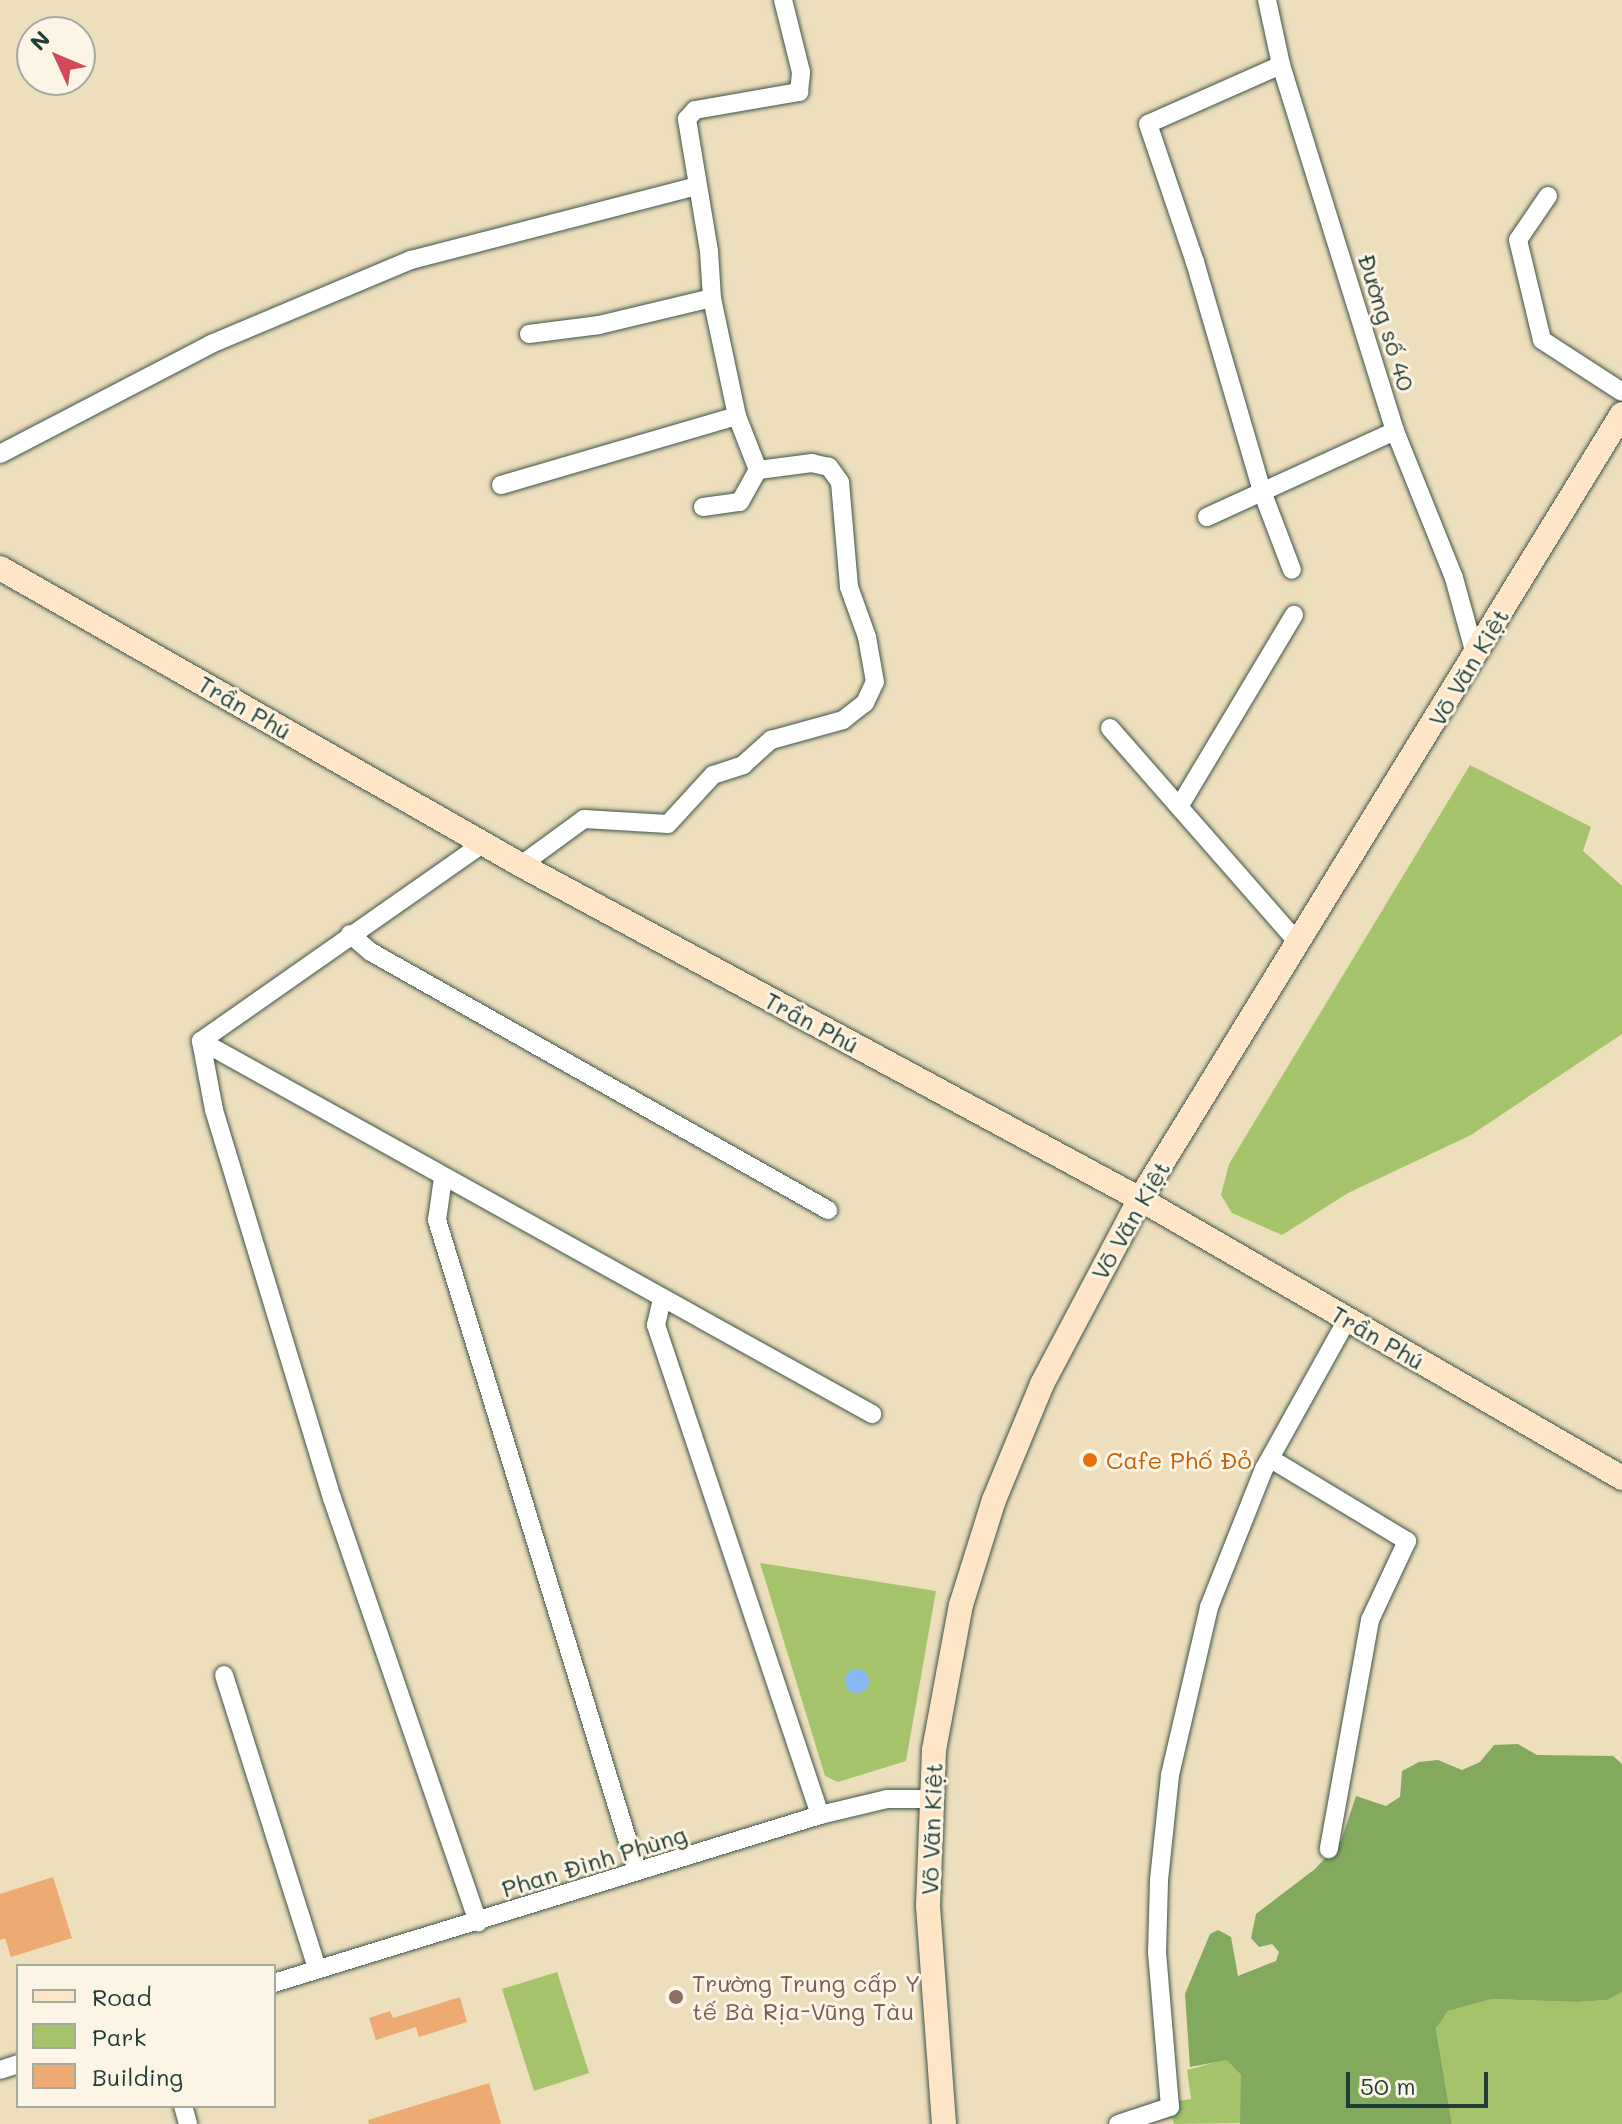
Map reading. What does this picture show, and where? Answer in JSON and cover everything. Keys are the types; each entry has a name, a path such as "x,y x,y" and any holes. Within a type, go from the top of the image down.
{"street":[{"path":"758,470 737,416 712,298 687,119 695,110 791,96 803,85 783,0"},
{"name":"Đường số 40","path":"1267,0 1281,65 1395,431 1454,578 1475,654"},
{"path":"1281,65 1148,124 1195,262 1263,494 1292,570"},
{"path":"0,454 211,344 411,260 697,186"},
{"path":"1548,196 1518,240 1542,340 1622,392"},
{"path":"529,334 599,325 712,298"},
{"name":"Võ Văn Kiệt","path":"944,2124 928,1906 934,1750 961,1605 994,1500 1042,1384 1140,1199 1622,414"},
{"path":"501,485 737,416"},
{"path":"1207,517 1395,431"},
{"path":"521,865 584,819 668,824 713,775 743,765 771,740 843,720 865,703 875,682 867,637 849,587 840,482 829,467 812,463 758,470"},
{"path":"703,507 740,502 758,470"},
{"name":"Trần Phú","path":"0,568 521,865 1140,1199 1622,1478"},
{"path":"1179,807 1294,615"},
{"path":"1110,728 1298,943"},
{"path":"201,1041 484,843"},
{"path":"350,934 371,952 828,1210"},
{"path":"201,1041 872,1414"},
{"path":"201,1041 214,1110 332,1498 478,1923"},
{"path":"443,1178 437,1220 637,1871"},
{"path":"662,1299 656,1325 820,1815"},
{"path":"1118,2124 1170,2107 1157,1953 1170,1775 1209,1607 1271,1459 1347,1320"},
{"path":"1271,1459 1407,1541 1370,1620 1329,1849"},
{"path":"224,1675 317,1968"},
{"name":"Phan Đình Phùng","path":"276,1982 478,1923 820,1815 887,1799 931,1799"}],"green space":[{"path":"1470,765 1591,827 1583,851 1622,886 1622,1034 1471,1135 1348,1193 1282,1235 1232,1213 1221,1195 1229,1164"},
{"path":"760,1563 936,1591 906,1761 838,1782 825,1776"},
{"path":"1518,1744 1537,1755 1613,1756 1622,1764 1622,1992 1607,2000 1577,2002 1492,1999 1448,2011 1436,2028 1452,2124 1240,2124 1241,2075 1227,2060 1190,2067 1185,1994 1210,1934 1218,1930 1231,1937 1238,1976 1276,1961 1279,1952 1272,1944 1259,1947 1251,1938 1256,1914 1315,1869 1341,1841 1356,1796 1386,1806 1400,1797 1402,1771 1419,1762 1438,1760 1462,1770 1480,1762 1494,1745"},
{"path":"557,1972 589,2073 534,2091 502,1989"},
{"path":"1622,1992 1622,2124 1452,2124 1436,2027 1448,2011 1492,1999 1577,2002 1606,2000"},
{"path":"1227,2059 1241,2075 1242,2123 1174,2124 1172,2118 1136,2124 1135,2108 1191,2099 1187,2070"}],"water":[{"path":"857,1669 866,1672 869,1681 866,1690 857,1693 848,1690 845,1681 848,1672"}],"building":[{"path":"53,1877 72,1938 11,1957 5,1938 0,1940 0,1894"},
{"path":"460,1997 467,2022 419,2037 416,2027 376,2040 369,2018 390,2011 393,2018"},
{"path":"489,2083 501,2124 369,2124 368,2120"}],"place":[{"name":"Cafe Phố Đỏ","path":"1090,1460"},
{"name":"Trường Trung cấp Y tế Bà Rịa-Vũng Tàu","path":"676,1997"}]}
